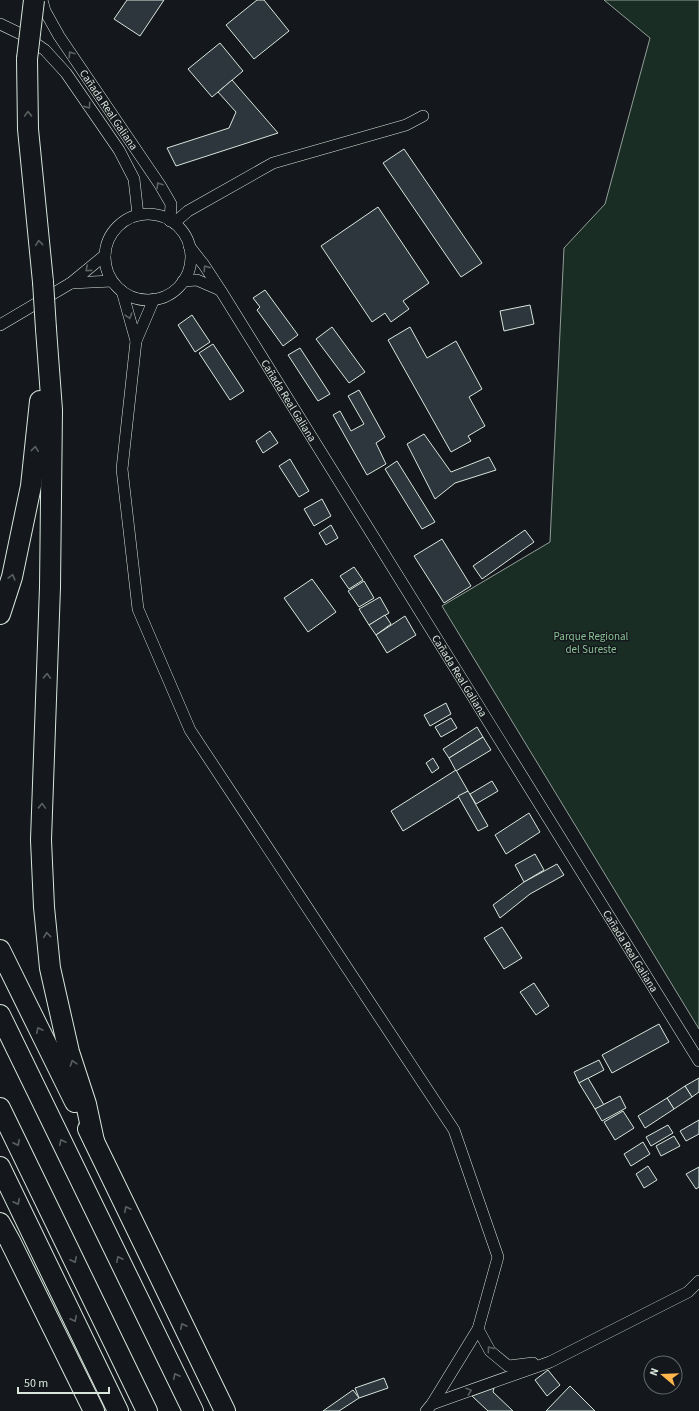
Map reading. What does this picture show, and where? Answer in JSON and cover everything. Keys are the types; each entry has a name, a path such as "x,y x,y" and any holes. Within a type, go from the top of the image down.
{"highway":[{"path":"34,0 27,59 28,129 43,282 52,410 50,586 41,840 44,907 50,968 69,1052 86,1104 94,1141"},
{"path":"0,614 12,577 31,486 46,329"},
{"path":"0,950 225,1411"},
{"path":"0,1015 193,1411"},
{"path":"0,1108 147,1411"},
{"path":"0,1167 118,1411"},
{"path":"0,1223 94,1411"},
{"path":"0,1244 44,1312"}],"street":[{"name":"Cañada Real Galiana","path":"42,0 45,11 59,36 171,204 172,222"},
{"name":"Cañada Real Galiana","path":"0,24 23,35 45,50 66,74 119,150 134,179 138,215"},
{"path":"172,222 188,211 272,164 406,125 423,116"},
{"path":"149,214 160,216 172,222 185,236 189,246 190,258 188,270 183,281 175,290 165,296 154,299 137,299 122,291 112,281 106,268 105,255 107,244 115,230 127,219 138,215 149,214"},
{"name":"Cañada Real Galiana","path":"189,246 204,265 221,291 699,1061"},
{"path":"0,324 71,283 105,255"},
{"path":"183,281 197,280 221,291"},
{"path":"71,283 112,281"},
{"path":"122,291 136,341"},
{"path":"154,299 136,341 122,468 138,609 190,730 454,1130 498,1257 478,1329 429,1407"},
{"path":"429,1407 550,1362 688,1292 699,1281"},
{"path":"478,1329 490,1352 508,1366 550,1362"}],"green space":[{"name":"Parque Regional del Sureste","path":"604,0 699,0 699,1029 442,606 550,542 564,248 605,204 650,38"}],"building":[{"path":"127,0 164,0 140,36 114,19"},
{"path":"257,0 264,0 289,31 254,59 226,25"},
{"path":"220,43 243,71 212,97 188,69"},
{"path":"232,80 278,133 176,166 167,148 229,128 236,112 218,92"},
{"path":"404,149 482,263 461,277 383,163"},
{"path":"378,207 429,283 403,301 409,309 391,322 385,313 372,322 321,246"},
{"path":"265,290 298,335 283,346 257,310 260,307 253,298"},
{"path":"530,305 534,324 504,331 500,311"},
{"path":"192,315 210,342 195,352 178,325"},
{"path":"332,327 365,372 349,383 316,339"},
{"path":"410,327 427,358 456,341 482,389 469,397 485,426 468,436 471,441 451,452 388,340"},
{"path":"213,344 244,391 230,400 199,353"},
{"path":"300,348 330,394 318,401 288,355"},
{"path":"359,390 385,437 376,443 386,464 367,475 333,415 340,411 351,431 364,424 348,396"},
{"path":"270,431 278,443 263,453 256,441"},
{"path":"424,434 451,472 489,457 496,470 455,483 435,499 407,444"},
{"path":"290,459 309,491 299,497 279,466"},
{"path":"397,461 435,522 422,529 385,469"},
{"path":"322,499 331,516 314,526 304,509"},
{"path":"331,525 338,538 326,545 319,533"},
{"path":"525,530 534,542 482,579 473,566"},
{"path":"442,539 471,586 444,603 414,556"},
{"path":"354,567 363,580 349,589 340,576"},
{"path":"312,579 336,612 308,632 284,598"},
{"path":"364,581 374,598 359,607 348,591"},
{"path":"380,597 389,613 369,625 359,609"},
{"path":"385,615 391,624 376,635 369,625"},
{"path":"405,616 416,635 387,653 376,635"},
{"path":"446,703 451,714 430,726 424,715"},
{"path":"451,718 457,728 441,737 435,727"},
{"path":"477,727 483,737 449,758 443,749"},
{"path":"483,737 491,750 456,771 449,758"},
{"path":"433,758 439,768 432,773 426,763"},
{"path":"456,770 468,791 403,831 391,811"},
{"path":"492,781 498,791 476,804 470,794"},
{"path":"468,791 488,826 478,831 458,796"},
{"path":"529,813 540,832 506,854 495,835"},
{"path":"535,854 544,870 524,882 515,865"},
{"path":"557,864 564,875 530,894 500,918 493,905 524,882"},
{"path":"502,927 522,958 504,969 484,938"},
{"path":"534,983 549,1006 536,1015 520,992"},
{"path":"659,1024 669,1042 612,1073 602,1055"},
{"path":"599,1060 604,1070 579,1083 574,1072"},
{"path":"588,1078 604,1105 595,1109 579,1083"},
{"path":"699,1078 699,1092 692,1097 685,1086"},
{"path":"685,1086 692,1097 674,1109 667,1098"},
{"path":"620,1096 626,1108 602,1121 595,1109"},
{"path":"667,1098 674,1109 645,1128 638,1116"},
{"path":"623,1111 634,1128 615,1140 604,1122"},
{"path":"699,1120 699,1134 686,1141 680,1131"},
{"path":"668,1125 673,1133 651,1146 646,1137"},
{"path":"674,1136 680,1146 661,1156 656,1146"},
{"path":"643,1142 650,1154 631,1166 624,1154"},
{"path":"648,1166 657,1180 644,1188 636,1174"},
{"path":"699,1167 699,1187 696,1189 686,1174"},
{"path":"548,1370 560,1385 547,1396 535,1380"},
{"path":"384,1378 388,1388 359,1398 355,1388"},
{"path":"570,1386 595,1411 546,1411"},
{"path":"494,1388 493,1392 513,1411 488,1411 472,1396"},
{"path":"353,1390 359,1398 339,1411 323,1411"}]}
